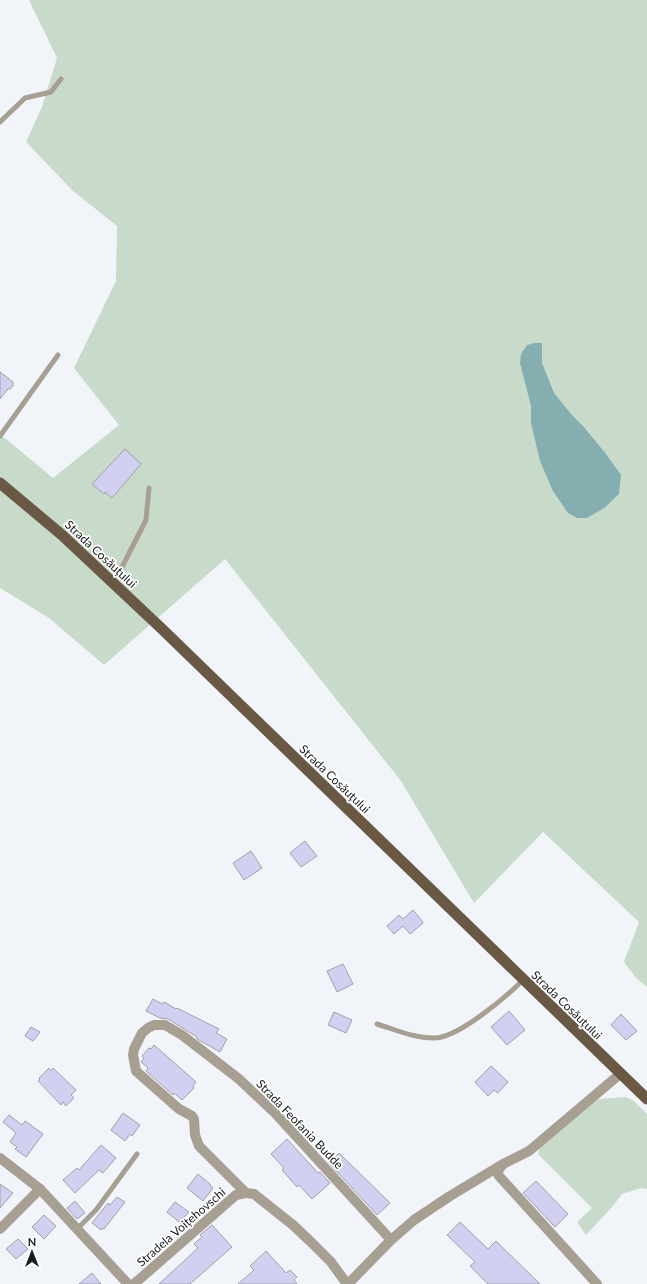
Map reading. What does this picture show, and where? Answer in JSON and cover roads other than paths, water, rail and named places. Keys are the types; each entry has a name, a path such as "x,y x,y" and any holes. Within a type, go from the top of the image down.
{"main road":[{"name":"Strada Cosăuțului","path":"0,483 62,535 161,628 647,1099"}],"street":[{"name":"Strada Feofania Budde","path":"246,1193 199,1146 195,1135 194,1119 192,1116 179,1108 136,1070 133,1055 134,1049 142,1033 148,1028 154,1025 165,1024 182,1035 239,1079 274,1112 391,1240"},
{"path":"246,1193 254,1194 293,1225 331,1262 348,1284 391,1240 414,1220 503,1164 529,1151 620,1074"},
{"path":"0,1158 40,1189 128,1284"},
{"path":"503,1164 497,1172 499,1176 597,1284"},
{"path":"0,1229 40,1189"},
{"name":"Stradela Voițehovschi","path":"134,1284 236,1195 246,1193"}],"lane":[{"path":"0,122 25,98 51,92 61,79"},
{"path":"0,436 58,355"},
{"path":"111,581 121,569 146,520 149,488"},
{"path":"377,1024 408,1034 435,1038 457,1031 491,1007 523,980"},
{"path":"77,1229 88,1219 137,1154"}],"water":[{"path":"542,343 542,363 554,393 606,454 621,475 619,494 604,508 587,518 577,518 568,513 553,491 540,461 531,423 531,406 520,363 521,354 527,345"}]}
